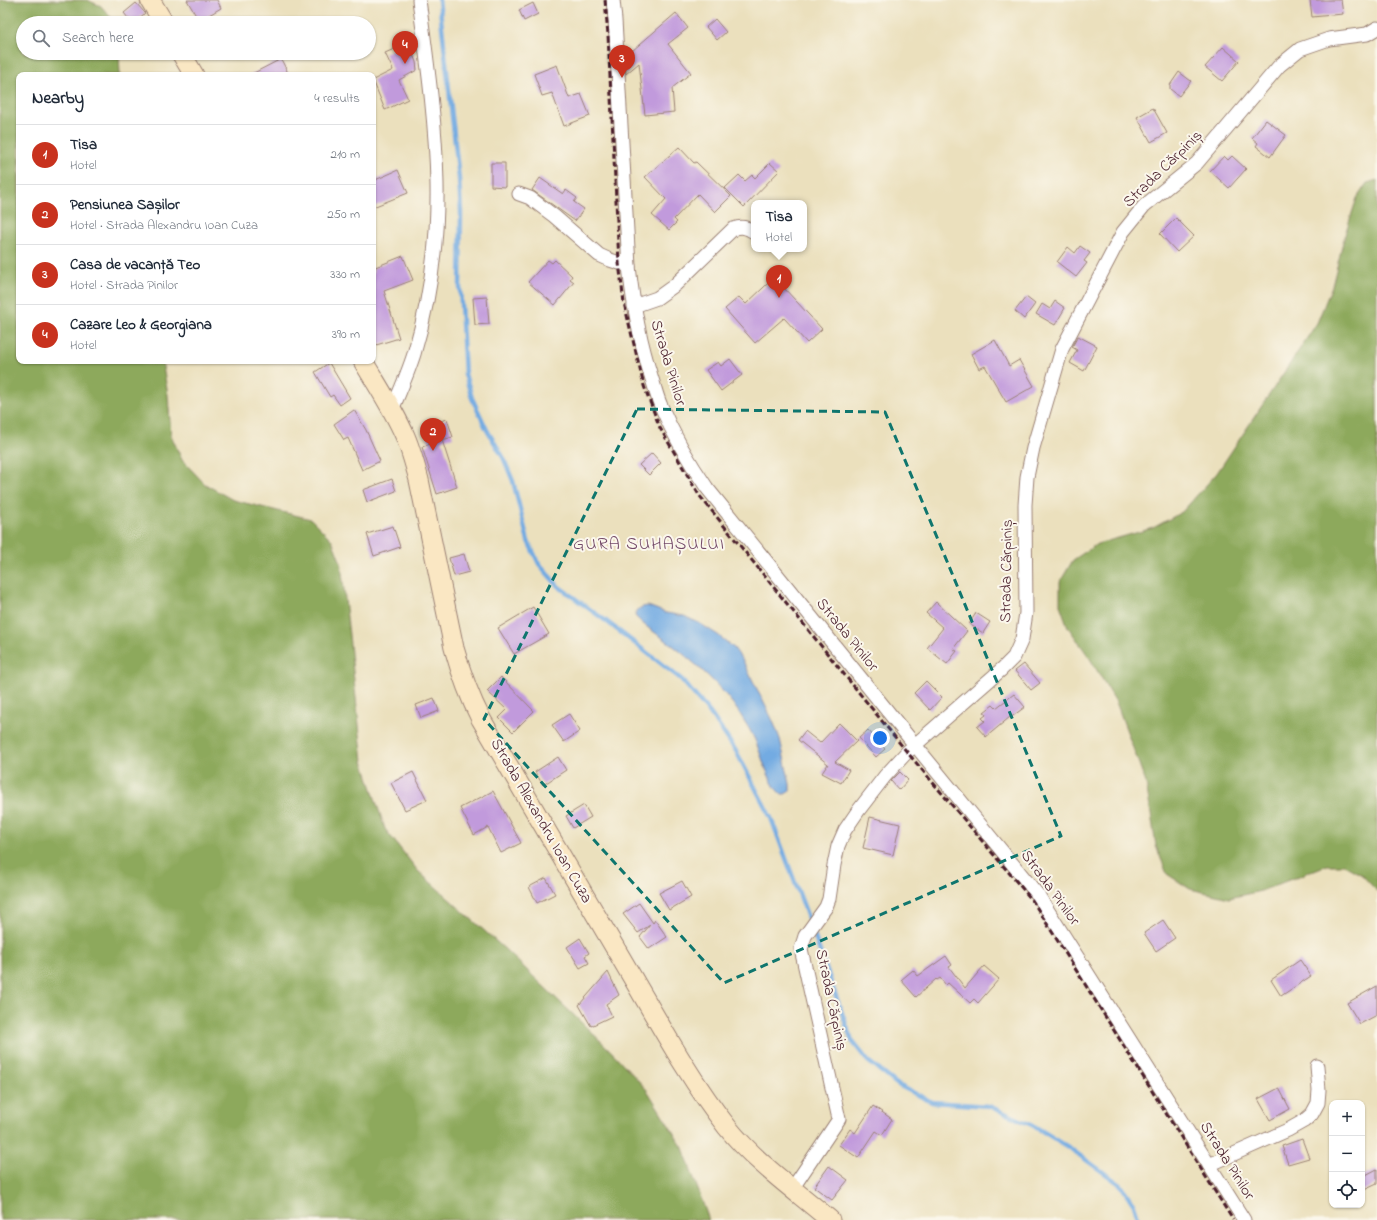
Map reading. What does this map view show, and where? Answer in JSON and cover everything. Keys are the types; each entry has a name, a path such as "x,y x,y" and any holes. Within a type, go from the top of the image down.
{"main road":[{"path":"150,0 160,16"},
{"path":"185,60 192,72"},
{"name":"Strada Alexandru Ioan Cuza","path":"365,364 392,410 404,435 419,480 456,654 469,696 481,719 699,1087 727,1127 750,1152 830,1220"}],"street":[{"path":"392,410 404,381 420,334 432,264 437,213 436,153 419,0"},
{"name":"Strada Pinilor","path":"613,0 616,28 629,266 634,306 645,358 660,404 692,467 707,488 1038,895 1244,1220"},
{"name":"Strada Cărpiniș","path":"792,1189 839,1119 801,949 804,936 822,914 829,900 835,858 838,846 845,830 885,776 915,745 1014,657 1022,639 1026,613 1025,505 1027,477 1033,448 1062,349 1123,232 1144,206 1197,163 1279,66 1300,49 1330,39 1367,34 1377,28"},
{"path":"519,194 530,198 600,255 629,266"},
{"path":"634,306 657,298 675,286 733,230 740,227 751,230"},
{"path":"1209,1165 1288,1130 1304,1121 1312,1114 1318,1103 1319,1090 1317,1066"}],"highlighted area":[{"path":"637,409 885,412 1061,836 724,983 484,719"}],"green space":[{"path":"0,0 87,0 101,6 110,16 16,16 16,60 119,60 120,72 16,72 16,364 163,364 168,395 171,435 182,460 205,484 233,500 311,519 332,540 341,563 363,761 385,829 418,871 508,952 611,1051 647,1090 683,1148 709,1220 0,1220"},
{"path":"1377,180 1377,891 1362,875 1344,865 1327,865 1261,891 1229,898 1190,889 1167,874 1156,846 1146,783 1116,702 1089,657 1068,627 1060,605 1060,582 1073,560 1097,544 1153,528 1182,512 1217,473 1317,323 1332,286 1346,231 1357,198 1367,183"}],"water":[{"path":"648,606 666,613 684,616 699,623 718,635 734,648 743,661 773,721 780,739 790,784 790,791 782,794 776,789 769,776 752,733 725,694 690,660 635,616 640,608"}],"building":[{"path":"187,0 217,0 221,8 207,16 196,16"},
{"path":"1310,0 1341,0 1343,14 1312,17"},
{"path":"136,3 145,13 142,16 126,16 124,13"},
{"path":"533,3 538,14 524,21 519,10"},
{"path":"676,13 688,28 668,44 691,73 672,88 674,112 645,115 639,63 626,74 625,57"},
{"path":"715,19 726,32 717,40 706,27"},
{"path":"408,43 416,62 417,70 399,80 408,99 385,110 376,88 376,78 393,70 385,53"},
{"path":"1223,47 1239,61 1222,81 1205,67"},
{"path":"282,60 288,72 256,72"},
{"path":"557,65 569,98 581,94 590,116 564,126 552,93 542,96 534,74"},
{"path":"1179,72 1191,81 1179,96 1170,89 1170,85"},
{"path":"1153,108 1167,133 1151,142 1137,117"},
{"path":"1266,120 1286,135 1270,157 1256,146 1258,143 1252,138"},
{"path":"679,147 694,163 696,162 731,196 715,212 698,194 674,219 677,222 669,230 652,215 666,199 645,177"},
{"path":"1224,156 1228,160 1232,156 1246,169 1229,188 1210,171"},
{"path":"491,163 505,163 505,187 491,186"},
{"path":"770,163 779,171 744,207 725,188 739,175 745,181 752,175 755,178"},
{"path":"398,170 408,193 376,206 376,180"},
{"path":"540,178 563,194 566,190 577,198 574,202 584,209 575,221 532,190"},
{"path":"1176,218 1194,236 1177,252 1160,234"},
{"path":"1080,246 1090,253 1084,261 1087,263 1076,277 1057,262 1068,247 1075,253"},
{"path":"403,256 413,280 384,291 399,338 376,345 376,267"},
{"path":"548,260 552,263 555,260 572,276 570,279 574,282 555,305 528,282"},
{"path":"779,273 787,282 783,287 822,329 807,343 784,318 755,343 725,309 739,297 746,304"},
{"path":"487,297 489,324 475,325 473,298"},
{"path":"1026,297 1035,304 1024,319 1015,311"},
{"path":"1055,301 1065,308 1055,325 1036,314 1042,304 1050,309"},
{"path":"1078,336 1097,346 1084,371 1070,363 1077,350 1072,347"},
{"path":"995,340 1009,366 1019,360 1034,386 1006,402 985,366 979,369 971,354"},
{"path":"730,359 742,375 721,391 706,370 718,362 721,366"},
{"path":"330,364 350,398 340,405 333,395 330,397 315,372"},
{"path":"354,410 366,430 380,461 362,470 348,438 344,440 334,424"},
{"path":"447,419 453,437 442,440 457,487 437,494 422,447 430,444 425,427"},
{"path":"652,453 661,463 649,475 639,465"},
{"path":"392,479 396,491 367,502 363,490"},
{"path":"393,526 400,547 374,556 367,534"},
{"path":"464,554 469,572 454,576 449,558"},
{"path":"936,602 967,631 953,649 957,651 947,664 927,648 943,628 926,613"},
{"path":"533,607 549,634 514,654 498,628"},
{"path":"976,613 990,622 983,633 969,624"},
{"path":"1024,664 1040,683 1031,690 1015,671"},
{"path":"501,677 534,711 513,732 499,718 507,710 487,691"},
{"path":"926,681 942,697 930,710 914,693"},
{"path":"1014,694 1025,707 1010,717 986,737 977,727 985,721 982,718 986,715 984,712 993,705 996,708"},
{"path":"434,698 439,711 421,718 416,705"},
{"path":"569,714 580,731 564,742 552,725"},
{"path":"839,723 857,741 835,762 849,770 841,783 822,773 828,764 798,740 805,731 820,743"},
{"path":"868,730 885,749 876,757 859,738"},
{"path":"558,757 566,770 543,785 535,772"},
{"path":"413,772 427,800 405,810 391,783"},
{"path":"900,772 908,780 899,790 891,781"},
{"path":"493,791 521,843 501,853 488,827 474,835 460,808"},
{"path":"584,805 591,817 573,828 566,816"},
{"path":"870,817 900,824 893,855 863,848"},
{"path":"546,878 555,894 537,903 529,887"},
{"path":"682,881 691,897 669,910 659,893"},
{"path":"639,903 653,923 655,920 667,937 649,949 640,937 650,925 638,933 623,914"},
{"path":"1163,920 1175,938 1156,951 1144,933"},
{"path":"580,938 589,953 585,956 589,963 580,968 567,947"},
{"path":"946,956 952,965 949,967 965,988 984,966 999,979 978,1003 974,999 970,1003 948,983 946,985 940,978 937,980 936,979 916,997 901,980 913,970 918,976"},
{"path":"1300,960 1311,976 1281,996 1271,980"},
{"path":"608,972 619,995 606,1004 612,1016 591,1026 579,1005"},
{"path":"1377,986 1377,1015 1360,1024 1347,1003"},
{"path":"1279,1088 1290,1109 1270,1120 1258,1099"},
{"path":"873,1106 892,1119 882,1135 876,1131 858,1158 839,1145 850,1129 855,1133"},
{"path":"1302,1139 1309,1158 1288,1164 1282,1146"},
{"path":"829,1166 848,1180 832,1200 814,1187"},
{"path":"1377,1169 1377,1184 1365,1190 1365,1175"}],"waterway":[{"path":"439,0 459,179 461,212 460,287 465,374 472,398 487,430 503,457 513,481 528,541 539,564 558,586 681,679 710,713 736,751 771,818 852,1041 868,1061 898,1085 932,1102 989,1106 1034,1126 1068,1147 1121,1185 1134,1205 1139,1220"}],"railway":[{"path":"605,0 619,263 624,303 644,386 660,428 699,495 907,752 1032,900 1233,1220"}],"place":[{"name":"Cazare Leo & Georgiana","path":"405,64"},
{"name":"Casa de vacanță Teo","path":"622,78"},
{"name":"Tisa","path":"779,298"},
{"name":"Pensiunea Sașilor","path":"433,451"}],"district":[{"name":"GURA SUHAȘULUI","path":"649,545"}]}
